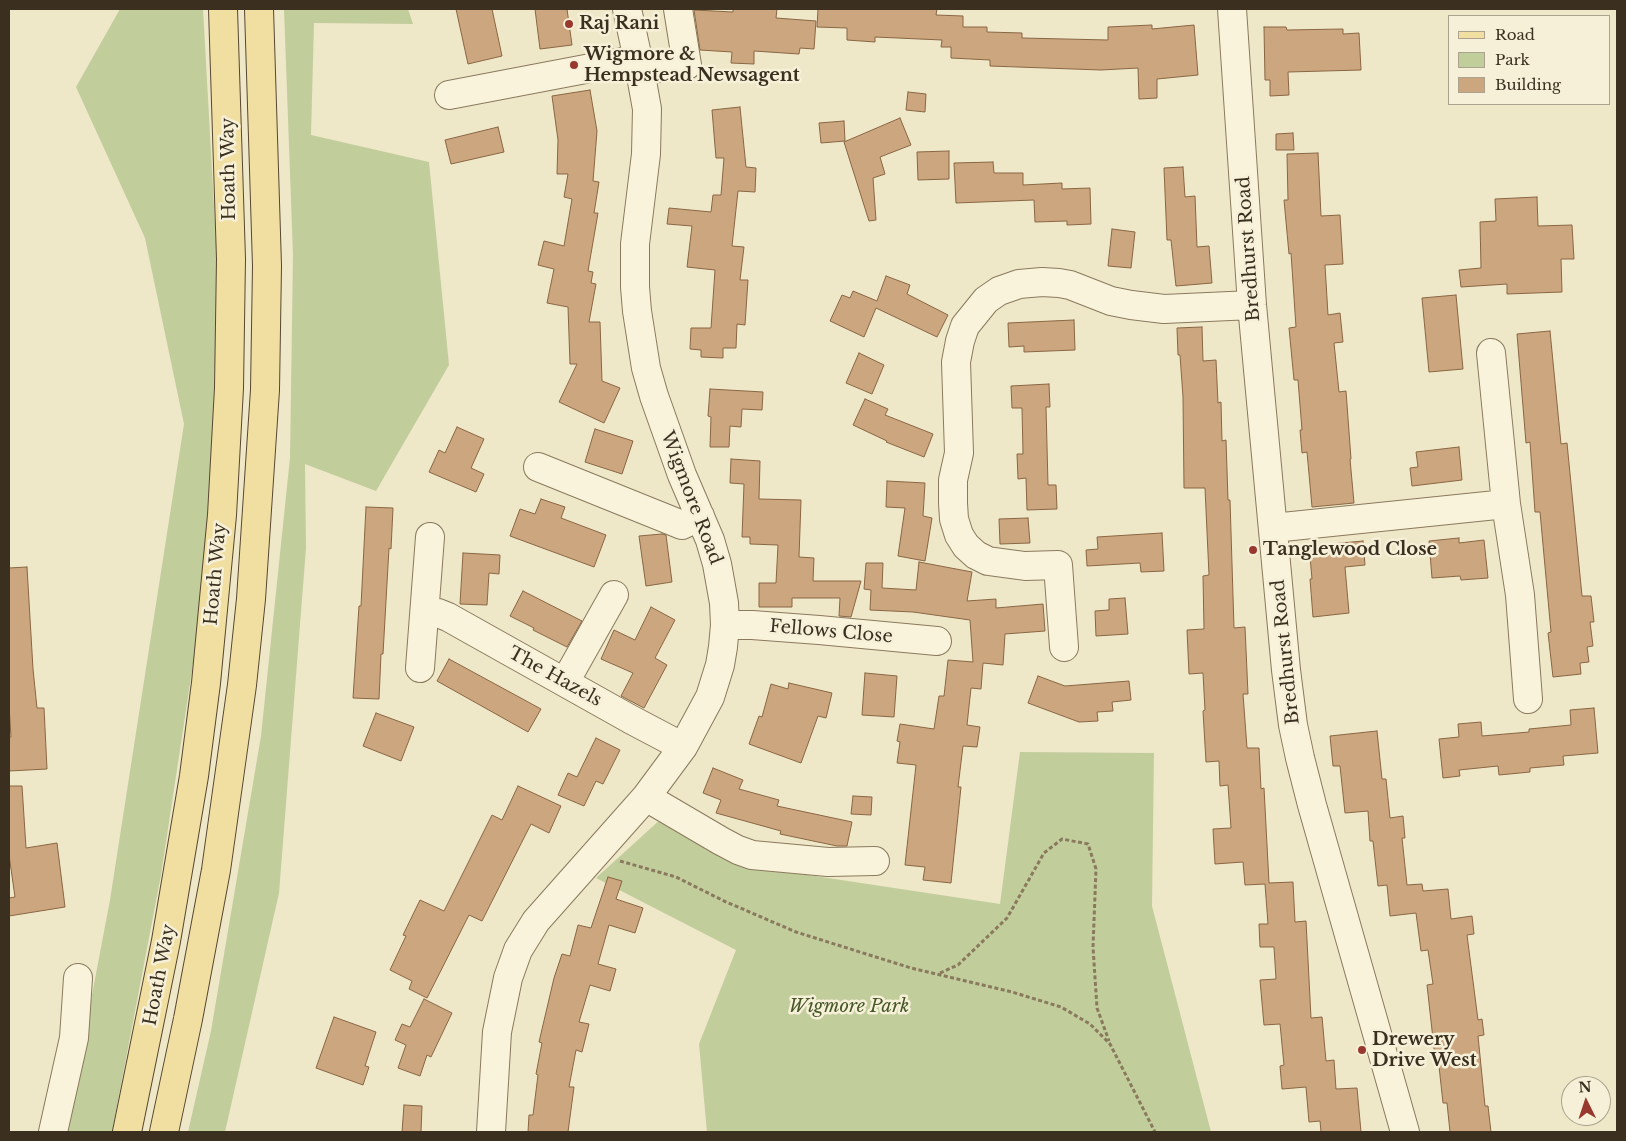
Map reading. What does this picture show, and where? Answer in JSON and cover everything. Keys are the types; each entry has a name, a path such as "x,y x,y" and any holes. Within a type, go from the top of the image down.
{"main road":[{"name":"Hoath Way","path":"127,1132 163,959 192,786 206,683 222,515 229,388 231,259 223,9"},
{"name":"Hoath Way","path":"164,1132 188,1019 216,870 241,694 251,599 265,390 267,266 259,9"}],"street":[{"name":"Wigmore Road","path":"492,1132 497,1032 506,985 518,950 536,921 646,797 683,747 710,698 720,665 725,625 722,585 717,564 710,540 679,468 654,396 646,368 636,311 635,244 644,172 647,109 626,9"},
{"path":"449,95 639,64 687,65 678,9"},
{"name":"Bredhurst Road","path":"1232,9 1252,305 1286,670 1300,758 1405,1132"},
{"path":"1064,647 1058,565 1025,566 988,561 976,555 966,546 959,535 954,519 953,480 959,453 956,362 965,326 986,300 999,292 1018,284 1042,282 1059,283 1110,301 1131,306 1164,309 1252,305"},
{"path":"1491,353 1506,504 1520,595 1528,699"},
{"path":"538,467 682,525 700,516"},
{"path":"1273,528 1506,504"},
{"path":"420,668 430,537"},
{"path":"565,682 614,595"},
{"name":"The Hazels","path":"425,612 438,613 448,617 683,747"},
{"name":"Fellows Close","path":"725,625 752,625 937,641"},
{"path":"646,797 721,842 752,855 828,862 875,861"},
{"path":"53,1132 74,1038 78,978"}],"path":[{"path":"940,974 958,965 1006,918 1044,854 1062,840 1088,844 1096,869 1093,947 1097,1008 1110,1044 1155,1132"},
{"path":"596,854 676,877 724,901 796,932 911,968 1012,992 1061,1006 1090,1024 1110,1044"}],"green space":[{"path":"120,9 203,9 218,278 208,565 161,875 112,1132 66,1132 110,900 184,424 145,238 76,87"},
{"path":"284,9 408,9 413,24 314,23 311,135 429,162 449,365 376,491 305,464 306,548 279,893 225,1132 188,1132 211,1031 261,736 290,458 293,255"},
{"name":"Wigmore Park","path":"1020,752 1154,753 1152,906 1211,1132 707,1132 699,1044 736,950 596,878 662,818 742,865 1000,904"}],"building":[{"path":"456,9 492,9 502,56 468,64"},
{"path":"535,9 567,9 572,45 540,49"},
{"path":"733,9 777,9 776,18 816,21 814,49 800,48 799,54 754,51 754,64 731,63 732,52 700,50 694,10 733,12"},
{"path":"818,9 937,9 936,15 963,16 963,27 987,27 987,32 1022,33 1022,38 1108,40 1108,27 1152,25 1152,29 1194,25 1198,75 1157,79 1157,98 1139,99 1138,68 1101,70 990,66 990,60 951,58 951,47 941,47 942,40 875,37 875,42 847,40 847,28 817,27"},
{"path":"1264,27 1286,27 1287,30 1343,29 1343,34 1359,33 1361,70 1288,72 1289,95 1270,96 1270,80 1265,80"},
{"path":"590,90 597,131 593,181 599,182 594,213 598,213 588,271 593,272 591,283 596,284 589,322 600,322 602,381 620,388 604,423 559,402 577,364 570,364 568,307 547,303 554,269 538,265 544,241 564,246 572,199 564,197 568,174 557,174 558,140 552,96"},
{"path":"908,92 926,94 925,112 906,110"},
{"path":"740,107 746,167 756,168 755,192 738,191 732,246 744,247 740,280 748,280 745,325 737,324 736,348 723,348 723,358 701,357 701,350 690,349 691,328 711,328 715,270 687,267 692,226 667,224 669,208 711,212 713,195 721,195 724,158 716,158 712,110"},
{"path":"900,118 911,145 880,157 885,174 873,178 876,220 869,221 844,142"},
{"path":"844,121 845,141 821,143 819,123"},
{"path":"498,127 504,152 451,164 445,140"},
{"path":"1293,133 1294,150 1276,150 1276,134"},
{"path":"949,151 949,179 918,180 917,152"},
{"path":"1318,153 1321,216 1340,215 1343,264 1325,265 1328,315 1340,313 1343,342 1334,343 1339,392 1346,391 1354,503 1312,507 1307,452 1302,453 1298,380 1294,380 1289,328 1296,327 1291,253 1289,254 1284,200 1288,200 1287,154"},
{"path":"993,162 994,173 1023,173 1023,185 1062,183 1062,189 1090,188 1091,224 1067,225 1067,221 1035,222 1034,200 956,203 954,163"},
{"path":"1183,167 1185,197 1195,196 1197,247 1209,246 1212,283 1176,286 1171,240 1167,240 1164,168"},
{"path":"1537,197 1538,226 1572,225 1574,259 1561,259 1562,292 1507,294 1507,284 1461,287 1459,270 1481,268 1480,222 1496,221 1495,199"},
{"path":"1112,229 1135,232 1131,268 1108,266"},
{"path":"886,276 910,285 907,294 948,315 937,337 876,308 864,337 830,321 842,295 850,298 853,291 877,301"},
{"path":"1456,295 1463,369 1429,372 1422,298"},
{"path":"1074,320 1075,350 1024,352 1024,346 1009,347 1008,323"},
{"path":"1202,327 1203,361 1216,360 1218,403 1221,402 1222,441 1226,440 1234,628 1245,627 1248,694 1243,694 1247,748 1259,748 1261,789 1264,788 1269,883 1293,882 1295,922 1306,921 1311,1018 1322,1017 1326,1061 1334,1060 1336,1089 1357,1088 1361,1132 1321,1132 1320,1121 1309,1122 1306,1087 1282,1089 1280,1066 1284,1065 1280,1024 1264,1025 1260,980 1276,979 1274,947 1260,947 1259,924 1268,924 1265,884 1245,885 1243,862 1215,864 1213,829 1231,828 1228,785 1220,786 1219,761 1206,762 1203,673 1189,674 1187,630 1204,629 1203,576 1209,575 1205,488 1184,488 1183,397 1177,328"},
{"path":"1550,331 1561,444 1567,443 1582,596 1591,596 1594,622 1590,622 1593,646 1587,647 1589,662 1580,663 1581,674 1553,677 1548,633 1551,632 1540,512 1535,512 1530,442 1526,443 1517,334"},
{"path":"859,353 884,365 872,394 846,383"},
{"path":"1049,384 1050,407 1046,407 1048,485 1056,485 1057,509 1027,510 1026,478 1018,479 1017,454 1023,454 1022,408 1012,408 1011,386"},
{"path":"710,389 763,392 762,410 742,409 741,427 730,426 729,447 710,447 711,417 708,416"},
{"path":"865,399 888,409 885,415 933,434 924,457 886,442 853,425"},
{"path":"457,427 484,439 471,468 484,474 476,492 429,472 439,450 445,453"},
{"path":"595,429 633,441 622,474 585,462"},
{"path":"1459,447 1462,480 1412,486 1410,468 1418,467 1416,452"},
{"path":"731,459 760,461 759,499 801,500 799,557 814,558 813,581 861,581 851,617 839,616 840,598 792,598 792,607 759,607 759,583 776,583 778,545 750,544 750,537 742,537 744,484 730,483"},
{"path":"887,481 925,483 923,516 932,518 925,561 898,556 905,508 886,507"},
{"path":"541,499 565,507 561,518 606,535 594,567 510,536 520,509 535,514"},
{"path":"366,507 393,508 379,699 353,698 359,606 361,606"},
{"path":"1028,518 1030,543 1000,544 999,519"},
{"path":"1162,533 1164,571 1141,572 1140,563 1087,566 1086,550 1098,549 1097,537"},
{"path":"666,535 672,582 646,586 639,536"},
{"path":"1459,538 1459,543 1484,540 1488,578 1461,580 1460,576 1432,578 1429,541"},
{"path":"1363,541 1365,565 1345,567 1349,613 1313,617 1309,546"},
{"path":"463,553 500,555 499,574 489,573 487,605 460,604"},
{"path":"919,562 972,572 967,601 996,599 996,608 1043,604 1045,631 1005,634 1003,665 983,663 981,689 971,688 967,725 980,727 977,747 963,746 958,787 961,787 951,883 923,880 925,867 905,865 916,765 897,763 900,742 897,741 900,724 934,729 939,696 944,696 948,660 973,662 970,620 913,612 870,610 871,590 864,589 866,563 883,563 882,588 916,590"},
{"path":"27,567 33,669 37,708 44,708 47,769 9,771 9,737 11,737 9,706 9,568"},
{"path":"523,591 582,621 567,647 510,616"},
{"path":"1125,598 1128,634 1096,636 1095,611 1109,610 1109,599"},
{"path":"651,607 675,620 655,658 667,665 644,708 621,696 633,673 601,659 614,630 635,640"},
{"path":"449,659 541,709 528,732 437,681"},
{"path":"865,673 897,676 894,717 862,715"},
{"path":"1038,676 1065,686 1129,681 1131,700 1112,702 1113,711 1097,712 1098,721 1079,722 1028,703"},
{"path":"789,683 832,693 826,718 818,716 801,763 749,744 759,716 762,717 771,684 788,689"},
{"path":"1594,708 1598,753 1563,756 1564,765 1530,768 1530,772 1499,775 1498,766 1459,770 1460,776 1443,778 1439,739 1459,737 1458,724 1481,722 1482,736 1529,732 1529,729 1571,725 1570,710"},
{"path":"376,713 414,727 401,761 363,746"},
{"path":"1377,731 1382,779 1386,779 1390,818 1403,816 1405,838 1402,838 1407,885 1422,884 1423,891 1448,889 1451,919 1472,916 1474,934 1467,935 1478,1020 1482,1019 1484,1035 1478,1036 1485,1106 1488,1106 1491,1132 1450,1132 1447,1103 1443,1103 1438,1057 1435,1057 1427,985 1433,984 1428,950 1421,951 1416,913 1390,916 1387,885 1378,886 1373,841 1370,841 1368,811 1345,813 1340,766 1333,766 1330,736"},
{"path":"596,738 620,750 603,784 596,781 584,806 558,795 568,773 577,777"},
{"path":"713,768 743,780 739,789 779,800 777,806 852,822 847,846 837,846 780,834 781,831 716,813 721,800 703,793"},
{"path":"9,786 22,786 26,848 57,843 65,907 9,916 9,898 15,897 9,855"},
{"path":"518,786 561,806 549,833 531,824 482,921 469,915 427,998 409,989 412,981 390,970 406,936 403,935 420,900 444,911 492,815 502,820"},
{"path":"853,796 872,797 871,815 851,814"},
{"path":"608,877 622,881 616,899 643,908 635,933 609,925 598,964 616,969 610,991 590,985 579,1022 589,1024 582,1052 576,1050 569,1087 574,1087 568,1132 528,1132 529,1115 533,1115 538,1075 536,1074 542,1043 539,1042 554,978 562,954 570,956 578,925 591,928"},
{"path":"424,999 452,1013 431,1057 427,1055 420,1076 398,1068 406,1045 395,1040 402,1024 410,1027"},
{"path":"334,1017 376,1032 365,1066 369,1067 363,1085 316,1068"},
{"path":"404,1105 422,1106 421,1132 402,1132"}],"place":[{"name":"Raj Rani","path":"569,24"},
{"name":"Wigmore & Hempstead Newsagent","path":"574,65"},
{"name":"Tanglewood Close","path":"1253,550"},
{"name":"Drewery Drive West","path":"1362,1050"}]}
